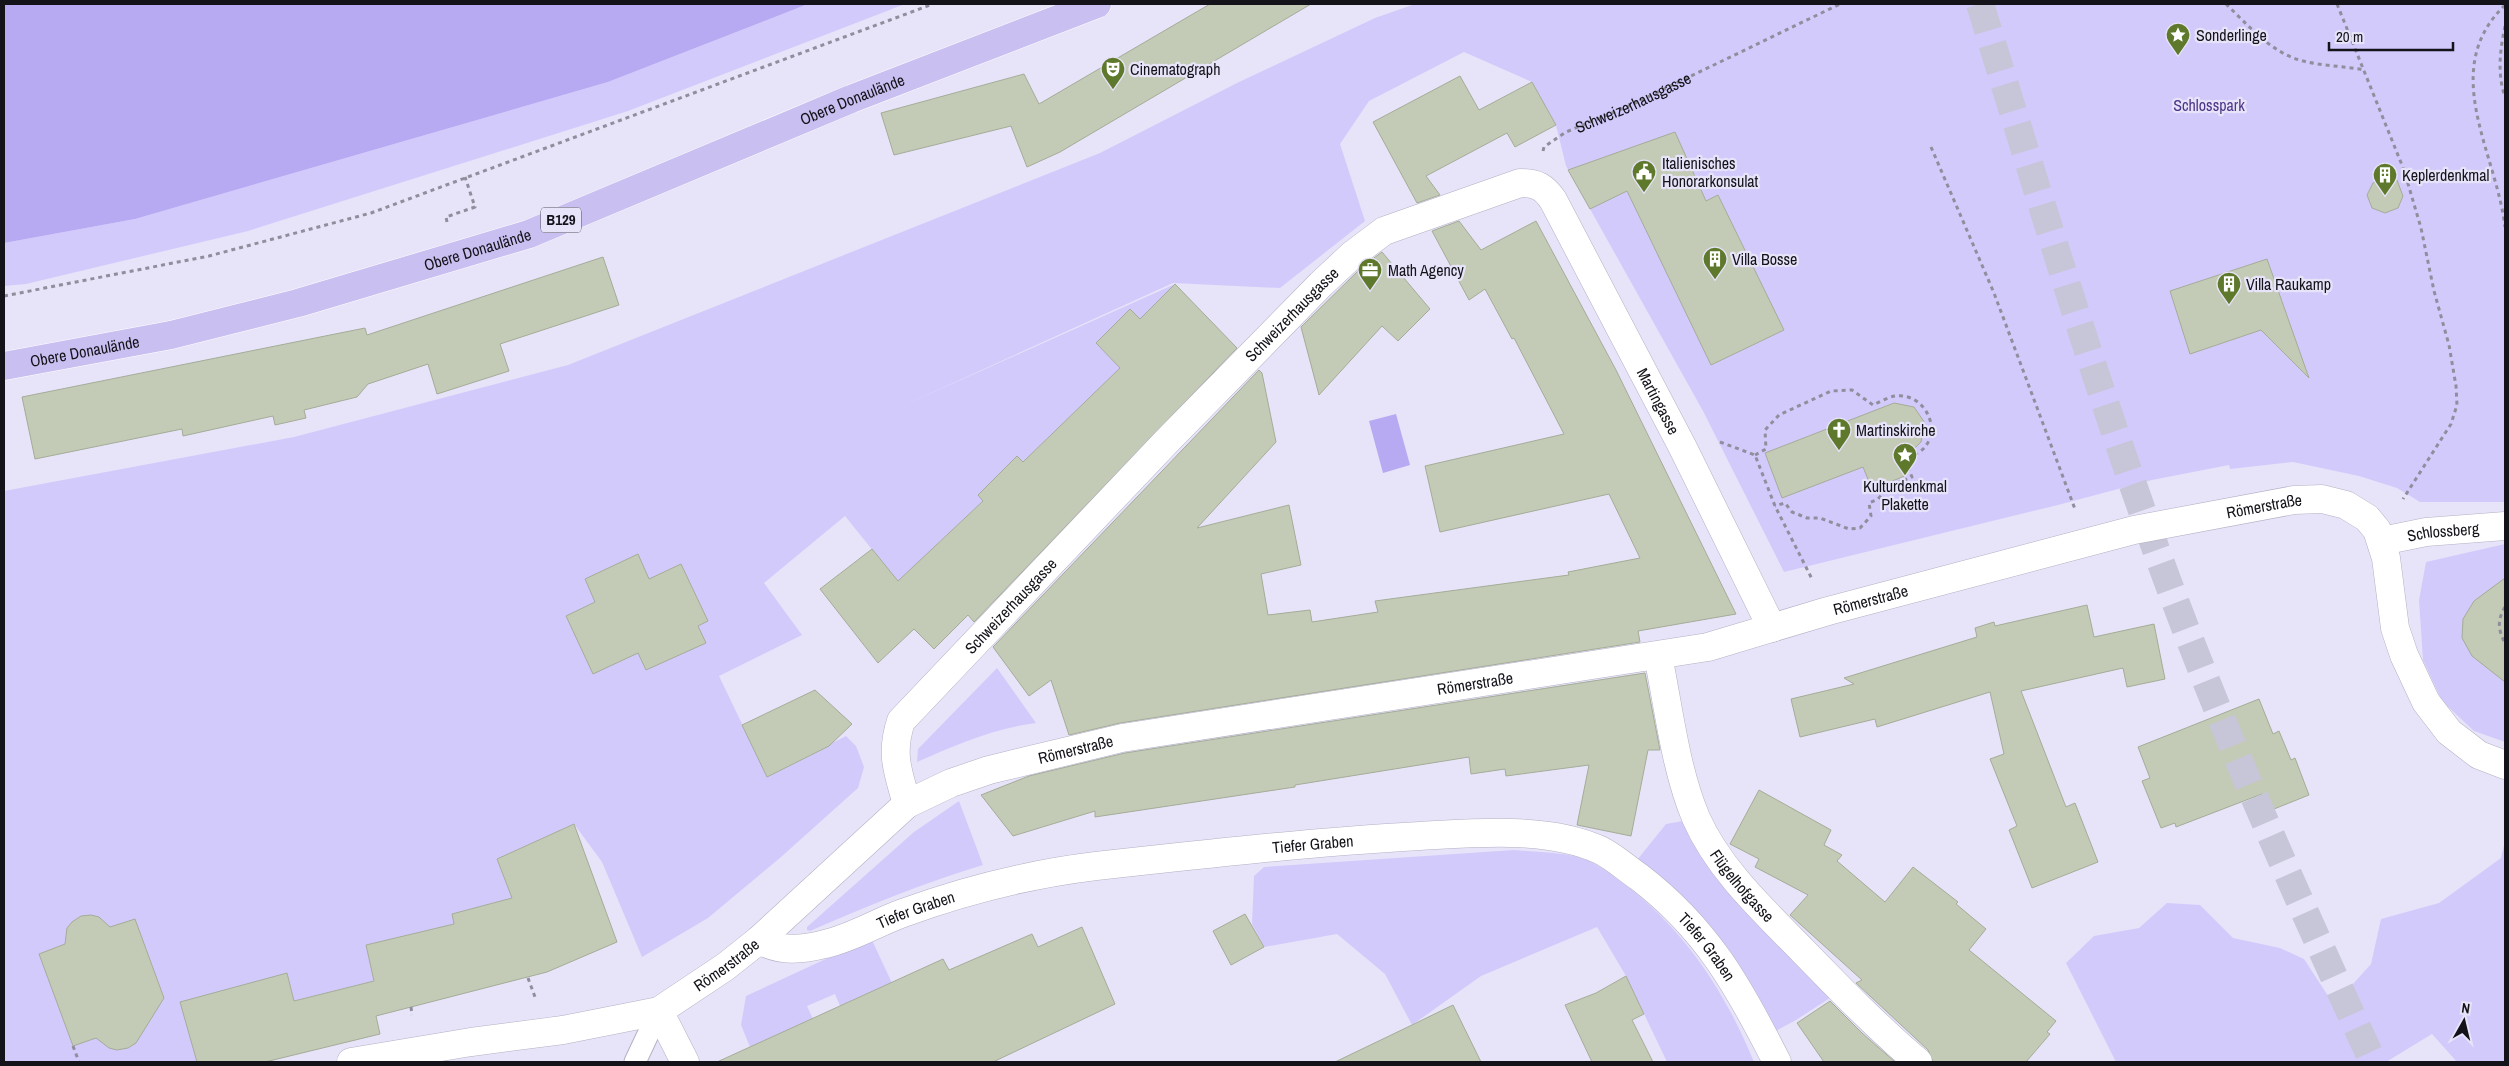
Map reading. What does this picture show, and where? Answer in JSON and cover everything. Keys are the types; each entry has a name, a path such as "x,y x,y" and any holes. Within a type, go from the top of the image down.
{"main road":[{"name":"Obere Donaulände","path":"4,366 171,335 307,300 529,234 851,99 1097,4"}],"street":[{"name":"Schweizerhausgasse","path":"907,804 895,761 895,739 901,721 1160,448 1320,284 1352,255 1384,231 1520,183 1534,183"},
{"name":"Martingasse","path":"1534,183 1545,188 1553,200 1682,446 1772,628"},
{"name":"Römerstraße","path":"351,1062 471,1042 563,1030 659,1011 725,967 759,940 907,804 951,783 989,770 1122,738 1708,647 1828,611 2134,530 2261,505 2322,499 2346,505 2367,518 2378,530 2382,541 2395,628 2404,655 2426,702 2449,732 2479,755 2505,765"},
{"name":"Schlossberg","path":"2382,541 2426,532 2505,526"},
{"name":"Flügelhofgasse","path":"1658,656 1687,790 1696,818 1712,849 1758,906 1877,1027 1918,1062"},
{"name":"Tiefer Graben","path":"759,940 774,948 796,949 827,944 903,913 996,884 1055,871 1290,846 1476,833 1514,834 1579,842 1601,851 1664,896 1695,928 1718,956 1777,1062"},
{"path":"659,1011 685,1062"}],"lane":[{"path":"635,1062 659,1011"}],"path":[{"path":"4,296 209,256 371,213 933,4"},
{"name":"Schweizerhausgasse","path":"1534,183 1544,147 1566,132 1629,106 1840,4"},
{"path":"2226,4 2262,39 2284,54 2303,61 2364,70"},
{"path":"2337,4 2404,170 2421,228 2434,291 2449,345 2457,405 2450,424 2399,505 2382,541"},
{"path":"2505,5 2485,30 2478,45 2472,73 2473,91 2482,134 2505,227"},
{"path":"2505,26 2501,46 2500,82 2505,97"},
{"path":"1931,147 1994,293 2073,502 2086,543"},
{"path":"446,217 475,207 465,178"},
{"path":"1754,455 1766,449 1765,430 1779,415 1831,391 1852,390 1873,404 1896,396 1912,398 1922,404 1928,414 1932,429 1928,442 1922,450 1904,459 1912,477 1890,486 1878,499 1869,503 1871,516 1860,528 1849,529 1820,518 1807,518 1792,512 1785,503 1775,506"},
{"path":"1682,446 1696,440 1715,440 1754,455 1775,506 1828,611"},
{"path":"2505,607 2499,616 2498,631 2505,643"},
{"path":"528,978 535,998"},
{"path":"73,1046 80,1062"}],"green space":[{"path":"808,4 905,4 628,111 248,231 26,284 4,286 4,243 135,219 608,82"},
{"name":"Schlosspark","path":"1415,4 2505,4 2505,502 2420,502 2397,488 2359,476 2293,462 2230,469 2229,465 2152,480 1784,572 1703,411 1566,166 1556,125 1532,82 1464,52 1369,101 1340,144 1365,221 1280,288 1173,283 898,408 1175,284 1140,319 1130,309 1096,343 1120,368 1023,462 1017,456 978,495 983,501 938,543 953,559 912,599 845,516 764,583 802,635 719,676 767,776 846,736 856,746 864,767 858,788 781,857 708,918 642,957 602,862 574,824 497,859 512,898 452,914 454,924 366,945 374,981 294,1001 287,973 192,1044 197,1062 4,1062 4,491 294,437 568,365 1100,153 1237,83 1375,18"},
{"path":"2505,544 2505,742 2474,731 2442,701 2423,660 2419,600 2426,562"},
{"path":"997,668 1036,723 990,733 917,762 918,749"},
{"path":"959,801 983,865 917,887 810,931 807,930 807,927 914,832"},
{"path":"1689,820 1833,996 1774,1032 1637,860 1666,824"},
{"path":"2505,841 2505,1062 2457,1062 2432,1034 2386,1062 2116,1062 2066,963 2094,936 2139,928 2167,903 2200,905 2233,938 2280,948 2304,959 2334,1005 2371,964 2381,919 2439,903 2501,858"},
{"path":"1514,850 1562,854 1585,859 1610,873 1648,904 1668,923 1702,965 1743,1036 1754,1062 1667,1062 1626,976 1597,927 1481,976 1412,1025 1385,974 1337,934 1264,947 1252,924 1254,876 1264,867"},
{"path":"871,938 892,983 840,1006 835,994 807,1006 813,1019 750,1047 741,1025 746,996"}],"shaded area":[{"path":"4,4 808,4 608,82 135,219 4,243"},
{"path":"1396,414 1410,465 1383,473 1369,421"}],"building":[{"path":"1210,4 1311,4 1060,152 1027,167 1011,126 894,155 881,113 1024,74 1039,104"},
{"path":"1460,76 1479,110 1532,82 1556,125 1515,147 1507,133 1426,176 1440,195 1417,203 1373,122"},
{"name":"Villa Bosse","path":"1675,132 1706,201 1718,195 1784,330 1711,365 1627,191 1590,209 1568,170"},
{"name":"Keplerdenkmal","path":"2395,175 2403,196 2398,208 2385,213 2372,208 2367,195 2373,183"},
{"path":"1459,221 1481,250 1536,221 1616,370 1736,614 1638,631 1640,642 1120,723 1069,735 1051,680 1029,696 993,647 1259,370 1262,373 1276,442 1197,528 1289,505 1301,565 1261,574 1268,615 1310,610 1312,622 1378,612 1375,601 1569,575 1568,572 1640,558 1609,494 1440,532 1425,466 1564,434 1514,338 1512,339 1485,289 1469,300 1432,231"},
{"path":"1382,252 1430,309 1398,341 1382,326 1319,395 1301,327 1362,267"},
{"path":"603,257 619,305 500,344 509,371 437,394 428,364 368,384 357,397 304,410 306,418 275,425 273,416 183,436 182,429 35,459 22,397 365,328 367,335"},
{"name":"Villa Raukamp","path":"2267,259 2309,378 2261,330 2190,354 2170,291"},
{"path":"1175,284 1237,348 974,622 968,615 934,649 914,629 878,663 820,589 872,549 898,581 983,501 978,495 1017,456 1023,462 1120,368 1096,343 1130,309 1140,319"},
{"name":"Martinskirche","path":"1894,403 1914,407 1925,423 1921,442 1900,462 1905,476 1872,489 1863,467 1782,498 1765,453"},
{"path":"638,554 649,579 681,564 708,621 698,626 706,643 646,670 638,653 593,674 566,616 595,602 585,579"},
{"path":"2505,578 2505,682 2472,656 2462,638 2463,619 2474,601"},
{"path":"2087,605 2094,637 2154,624 2165,679 2127,687 2123,668 2021,691 2066,807 2075,803 2098,862 2032,888 2009,830 2017,826 1990,759 2004,754 1990,692 1877,727 1875,719 1800,737 1791,699 1854,684 1844,678 1977,637 1975,628 1994,622 1995,626"},
{"path":"1645,673 1660,750 1648,750 1631,836 1577,825 1589,765 1506,776 1505,769 1471,774 1469,757 1295,785 1295,787 1095,817 1095,811 1013,836 981,795 1029,776 1125,753"},
{"path":"815,690 852,724 829,746 767,777 742,725"},
{"path":"2259,699 2273,734 2279,731 2291,760 2295,758 2309,795 2269,811 2262,794 2176,827 2175,823 2161,828 2142,781 2150,778 2138,747"},
{"path":"1759,790 1831,830 1824,845 1842,855 1837,861 1885,902 1913,867 1958,902 1956,904 1986,929 1969,950 2056,1021 2047,1032 2050,1034 2026,1062 1933,1062 1928,1050 1856,983 1862,980 1790,915 1808,895 1755,867 1759,859 1730,844"},
{"path":"574,824 617,942 547,972 376,1016 380,1034 265,1062 197,1062 180,1002 287,973 294,1001 374,981 366,945 454,924 452,914 512,898 497,859"},
{"path":"1245,914 1264,947 1231,965 1213,931"},
{"path":"91,915 99,917 110,927 135,919 164,998 136,1043 128,1048 117,1050 109,1048 96,1038 73,1046 39,954 65,944 67,928 72,922 81,916"},
{"path":"1082,927 1115,1004 993,1062 717,1062 943,959 949,970 1032,934 1038,947"},
{"path":"1626,976 1644,1014 1632,1020 1653,1062 1592,1062 1565,1005 1596,993"},
{"path":"1830,1001 1895,1062 1824,1062 1797,1023"},
{"path":"1453,1005 1481,1062 1335,1062 1412,1025"}],"tunnel":[{"path":"1980,4 2090,356 2162,566 2236,754 2373,1062"}],"place":[{"name":"Sonderlinge","path":"2178,56"},
{"name":"Cinematograph","path":"1113,90"},
{"name":"Italienisches Honorarkonsulat","path":"1644,193"},
{"name":"Keplerdenkmal","path":"2385,196"},
{"name":"Villa Bosse","path":"1715,280"},
{"name":"Math Agency","path":"1370,291"},
{"name":"Villa Raukamp","path":"2229,305"},
{"name":"Martinskirche","path":"1839,451"},
{"name":"Kulturdenkmal Plakette","path":"1905,476"}]}
